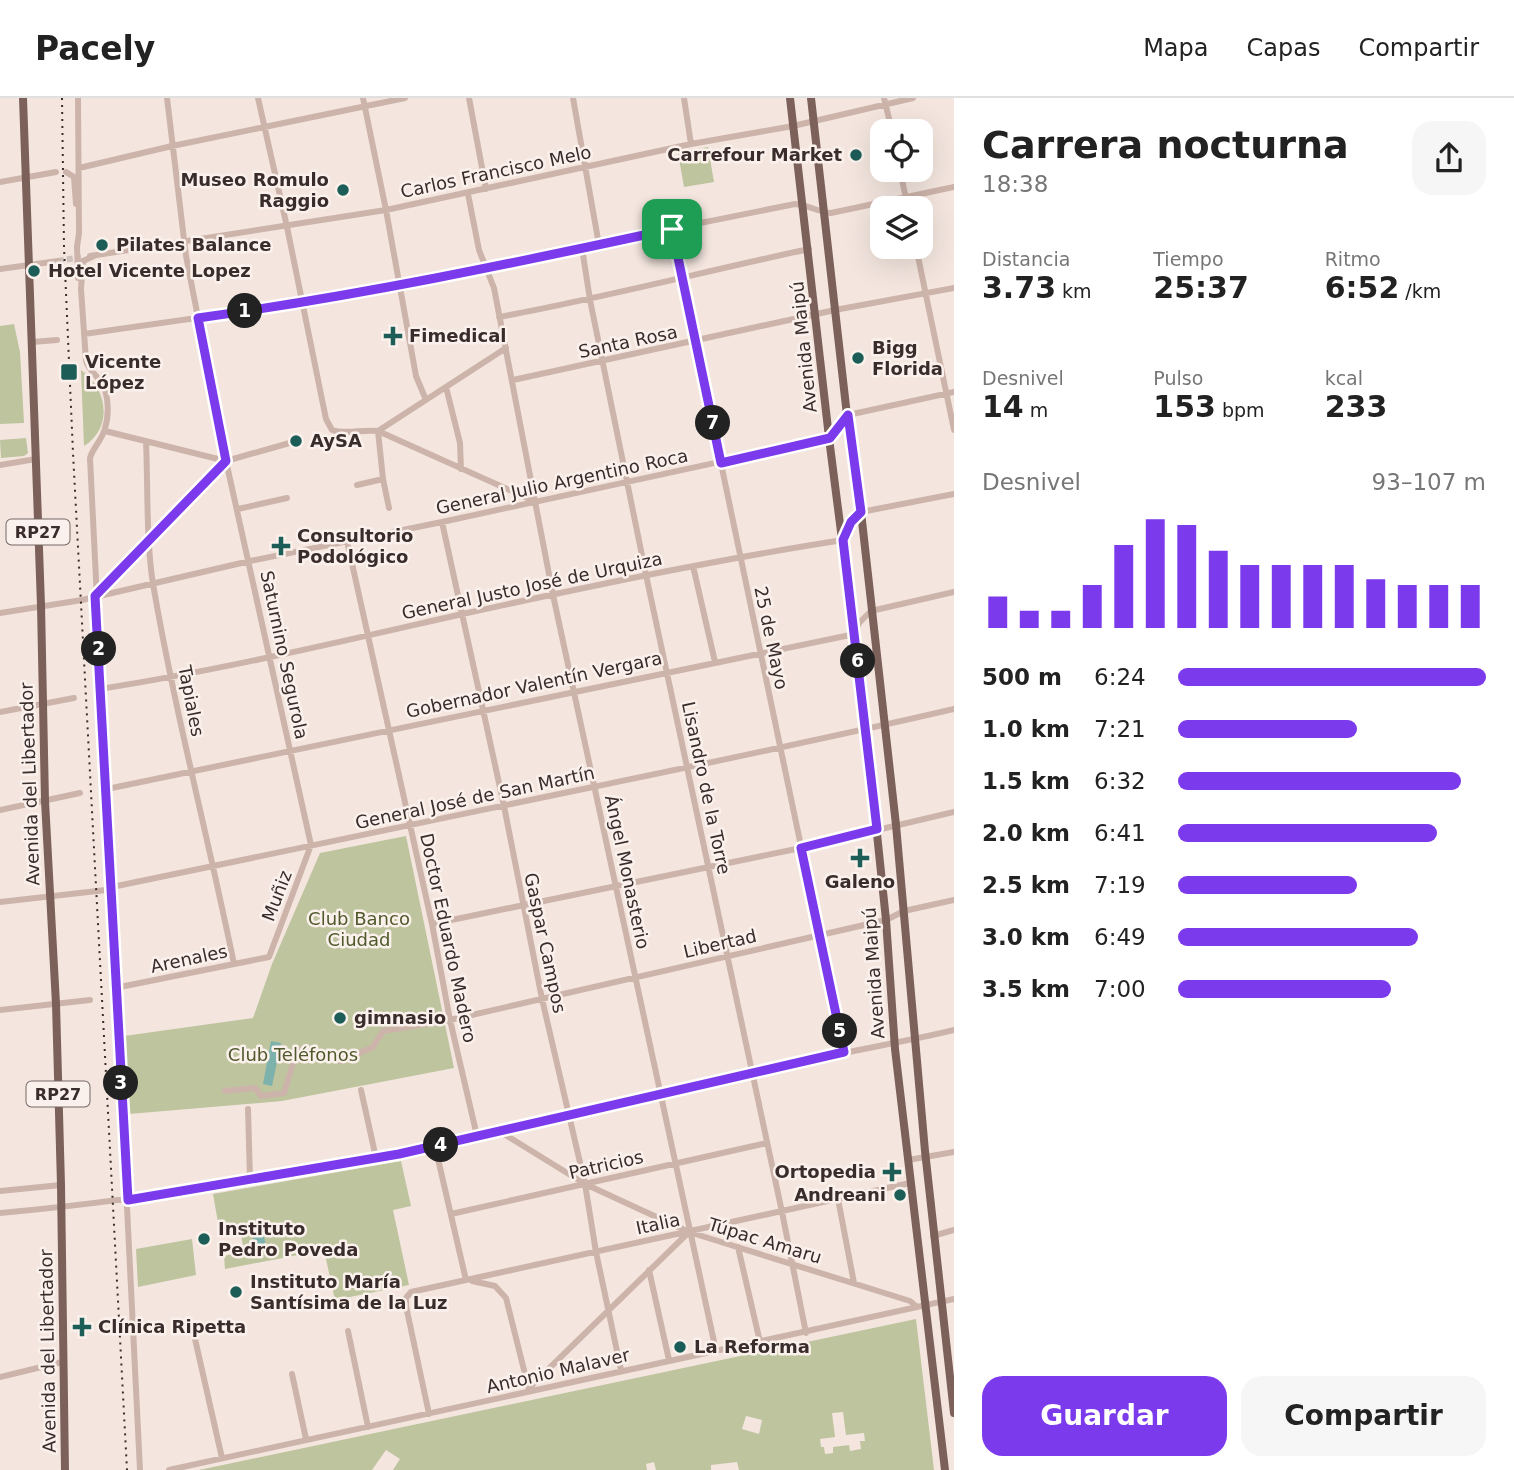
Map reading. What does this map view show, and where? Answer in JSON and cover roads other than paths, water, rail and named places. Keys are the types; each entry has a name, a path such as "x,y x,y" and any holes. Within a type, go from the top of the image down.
{"main road":[{"name":"Avenida del Libertador","path":"23,98 41,605 45,801 56,1004 65,1470"},
{"name":"Avenida Maipú","path":"790,98 877,829 920,1307 945,1470"},
{"name":"Avenida Maipú","path":"811,98 896,825 925,1157 954,1413"}],"street":[{"path":"78,98 78,278 81,289"},
{"name":"Saturnino Segurola","path":"167,98 184,242 198,318 226,461 312,845"},
{"path":"258,98 326,419 332,430 342,433 378,431 536,502"},
{"path":"363,98 416,376 426,400"},
{"path":"79,168 405,98"},
{"path":"468,98 486,190"},
{"path":"573,98 599,245"},
{"path":"684,98 691,144"},
{"name":"Carlos Francisco Melo","path":"81,257 386,210 691,144 793,126 885,101 913,98"},
{"path":"885,101 889,119"},
{"path":"0,182 56,172"},
{"path":"66,172 74,177 79,210"},
{"path":"911,196 954,187"},
{"name":"Ángel Monasterio","path":"468,194 478,250 493,282 553,595 716,1351"},
{"path":"84,334 302,303 803,205 831,213 870,205"},
{"name":"25 de Mayo","path":"672,229 844,1052"},
{"name":"Lisandro de la Torre","path":"582,248 590,300 646,575 806,1332"},
{"path":"499,317 590,300 682,276 809,249"},
{"path":"94,256 83,261 81,289 87,365 103,384 106,393 105,431 92,450 90,458 140,1470"},
{"path":"918,259 950,392 954,430"},
{"path":"0,269 58,261"},
{"name":"Santa Rosa","path":"513,380 835,310 954,288"},
{"path":"32,342 57,340"},
{"path":"378,431 506,348"},
{"path":"446,387 460,443 461,469"},
{"path":"830,438 848,415 950,392"},
{"path":"105,431 226,461"},
{"path":"378,431 389,508"},
{"name":"General Julio Argentino Roca","path":"0,613 82,600 250,561 830,438"},
{"name":"Tapiales","path":"146,441 153,583 190,771 214,866 234,964"},
{"path":"95,596 226,461 293,442"},
{"path":"0,465 36,459"},
{"path":"357,485 383,479"},
{"path":"843,540 851,522 861,512 954,494"},
{"path":"238,509 287,498"},
{"name":"Gaspar Campos","path":"442,522 504,806 542,999 585,1184 596,1252 621,1370"},
{"name":"General Justo José de Urquiza","path":"100,689 271,657 740,556 843,540"},
{"name":"Doctor Eduardo Madero","path":"348,541 477,1136"},
{"path":"693,566 715,662"},
{"path":"855,634 859,623 871,611 954,592"},
{"name":"Gobernador Valentín Vergara","path":"107,789 855,634"},
{"path":"0,712 74,698"},
{"name":"General José de San Martín","path":"0,902 92,893 688,768 954,709"},
{"path":"0,810 80,793"},
{"path":"432,924 801,848 954,812"},
{"name":"Muñiz","path":"269,957 312,845"},
{"name":"Libertad","path":"225,1091 255,1088 261,1096 284,1093 296,1050 341,1061 373,1046 383,1031 450,1020 636,978 886,920 904,911 954,900"},
{"name":"Arenales","path":"115,988 269,957"},
{"path":"0,1010 90,999"},
{"path":"0,1213 128,1200 376,1158 844,1052 954,1030"},
{"path":"361,1090 376,1158"},
{"path":"248,1109 250,1179"},
{"name":"Túpac Amaru","path":"499,1131 585,1184 689,1232 855,1283 910,1301 920,1307"},
{"name":"Patricios","path":"451,1214 767,1143"},
{"path":"435,1146 466,1280 489,1283 506,1298 529,1390"},
{"path":"908,1160 954,1152"},
{"name":"Italia","path":"429,1414 405,1306 406,1298 411,1292 910,1183"},
{"path":"0,1191 61,1185"},
{"path":"838,1199 855,1283"},
{"path":"933,1236 954,1230"},
{"path":"529,1390 689,1232"},
{"path":"738,1247 760,1342"},
{"path":"649,1270 668,1360"},
{"name":"Antonio Malaver","path":"169,1470 954,1299"},
{"path":"348,1331 368,1426"},
{"path":"195,1339 222,1458"},
{"path":"0,1377 62,1362"},
{"path":"292,1374 306,1439"}],"water":[{"path":"271,1041 281,1043 272,1086 263,1084"},
{"path":"262,1226 266,1247 256,1250 251,1229"}],"tunnel":[{"path":"58,261 81,257"}],"railway":[{"path":"62,98 64,247 73,453 127,1470"}],"place":[{"name":"Carrefour Market","path":"856,155"},
{"name":"Museo Romulo Raggio","path":"343,190"},
{"name":"Pilates Balance","path":"102,245"},
{"name":"Hotel Vicente Lopez","path":"34,271"},
{"name":"Fimedical","path":"393,336"},
{"name":"Bigg Florida","path":"858,358"},
{"name":"Vicente López","path":"69,372"},
{"name":"AySA","path":"296,441"},
{"name":"Consultorio Podológico","path":"281,546"},
{"name":"Galeno","path":"860,858"},
{"name":"gimnasio","path":"340,1018"},
{"name":"Ortopedia","path":"892,1172"},
{"name":"Andreani","path":"900,1195"},
{"name":"Instituto Pedro Poveda","path":"204,1239"},
{"name":"Instituto María Santísima de la Luz","path":"236,1292"},
{"name":"Clínica Ripetta","path":"82,1327"},
{"name":"La Reforma","path":"680,1347"}],"park label":[{"name":"Club Banco Ciudad","path":"359,929"},
{"name":"Club Teléfonos","path":"293,1055"}]}
